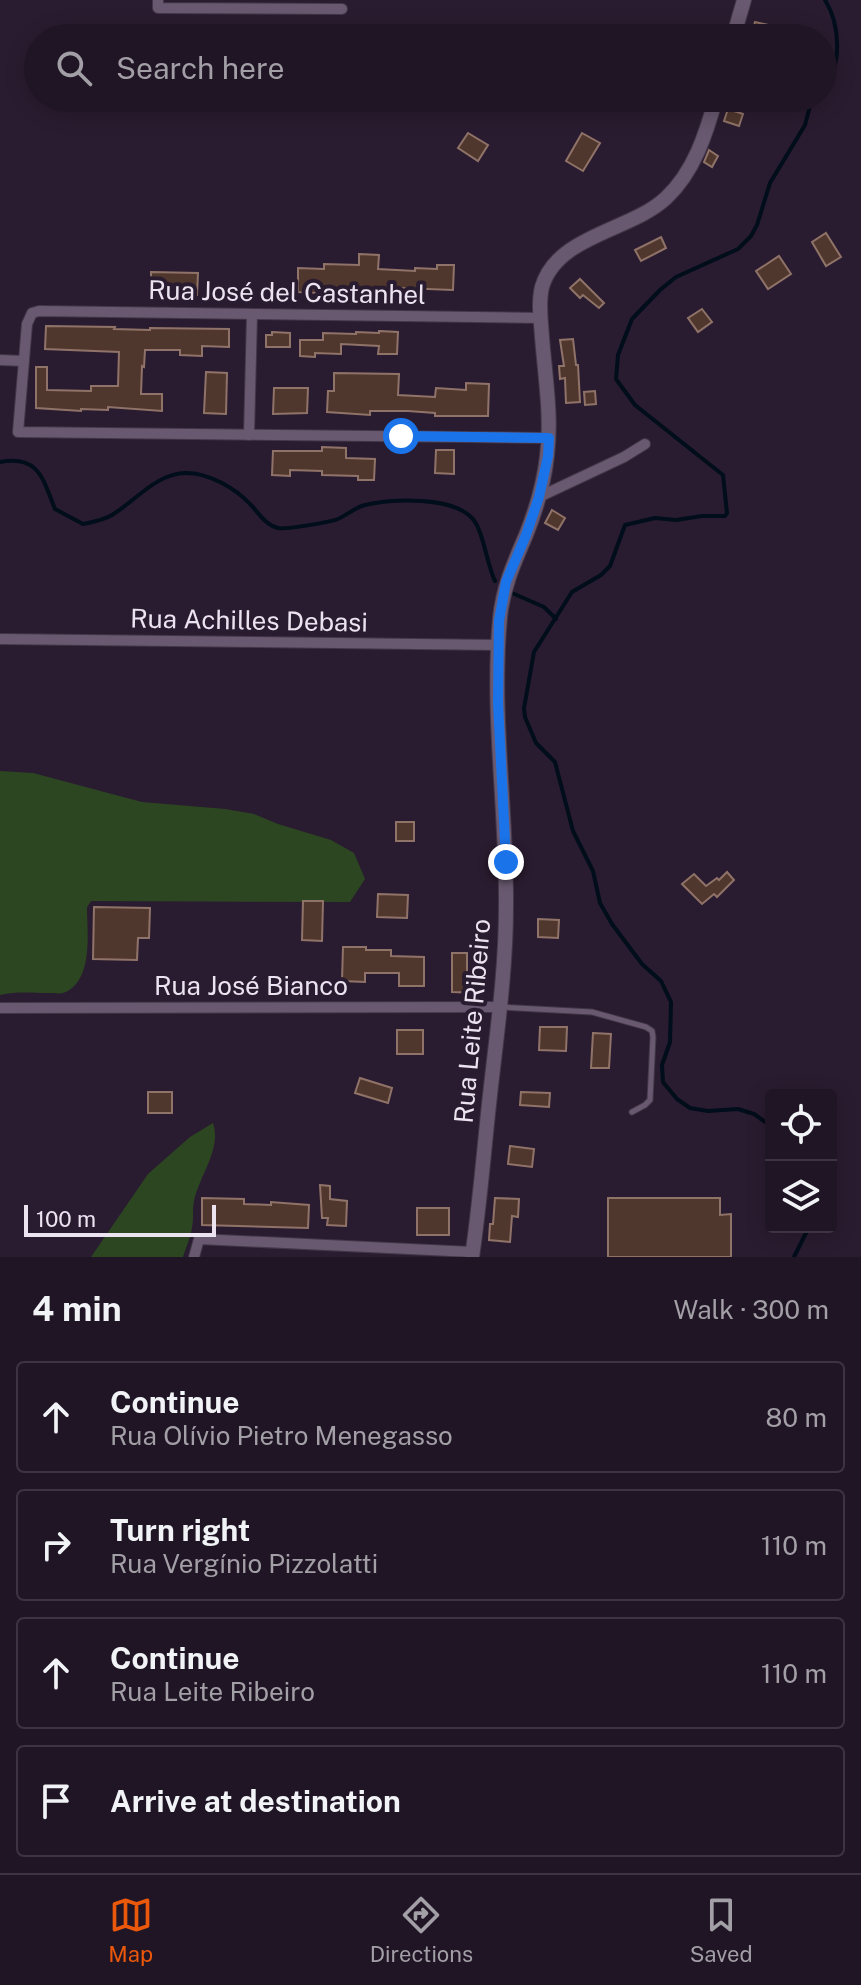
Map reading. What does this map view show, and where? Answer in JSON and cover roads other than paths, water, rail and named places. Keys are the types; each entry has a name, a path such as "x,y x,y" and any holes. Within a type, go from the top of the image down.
{"street":[{"path":"158,0 158,8 342,9"},
{"path":"737,24 744,0"},
{"name":"Rua Leite Ribeiro","path":"472,1255 506,939 498,703 502,600 539,497 548,456 541,290 545,279 563,255 658,205 679,184 701,144 711,112"},
{"name":"Rua José del Castanhel","path":"24,361 27,324 32,313 39,311 541,318"},
{"path":"249,435 252,314"},
{"path":"0,360 24,361 18,432 549,438"},
{"path":"539,497 645,444"},
{"name":"Rua Achilles Debasi","path":"0,639 498,645"},
{"name":"Rua José Bianco","path":"1,1008 500,1007"},
{"path":"194,1257 199,1239 472,1255"}],"lane":[{"path":"500,1007 592,1012 652,1031 650,1100 632,1112"}],"waterway":[{"path":"825,0 834,24"},
{"path":"765,1122 738,1109 708,1111 690,1108 677,1099 663,1082 662,1065 670,1042 671,1002 661,981 642,964 600,903 593,871 573,831 555,762 536,743 524,708 534,652 572,592 610,566 625,525 655,518 676,520 725,516 727,513 723,475 635,405 616,379 618,355 632,319 660,290 676,277 738,249 751,236 770,183 805,125 808,112"},
{"path":"0,462 23,462 31,466 43,479 55,509 83,524 102,520 165,478 186,473 204,476 229,487 278,528 333,520 362,506 377,503 421,501 450,506 463,511 476,523 495,581"},
{"path":"512,593 544,607 556,619"},
{"path":"794,1257 806,1233"}]}
